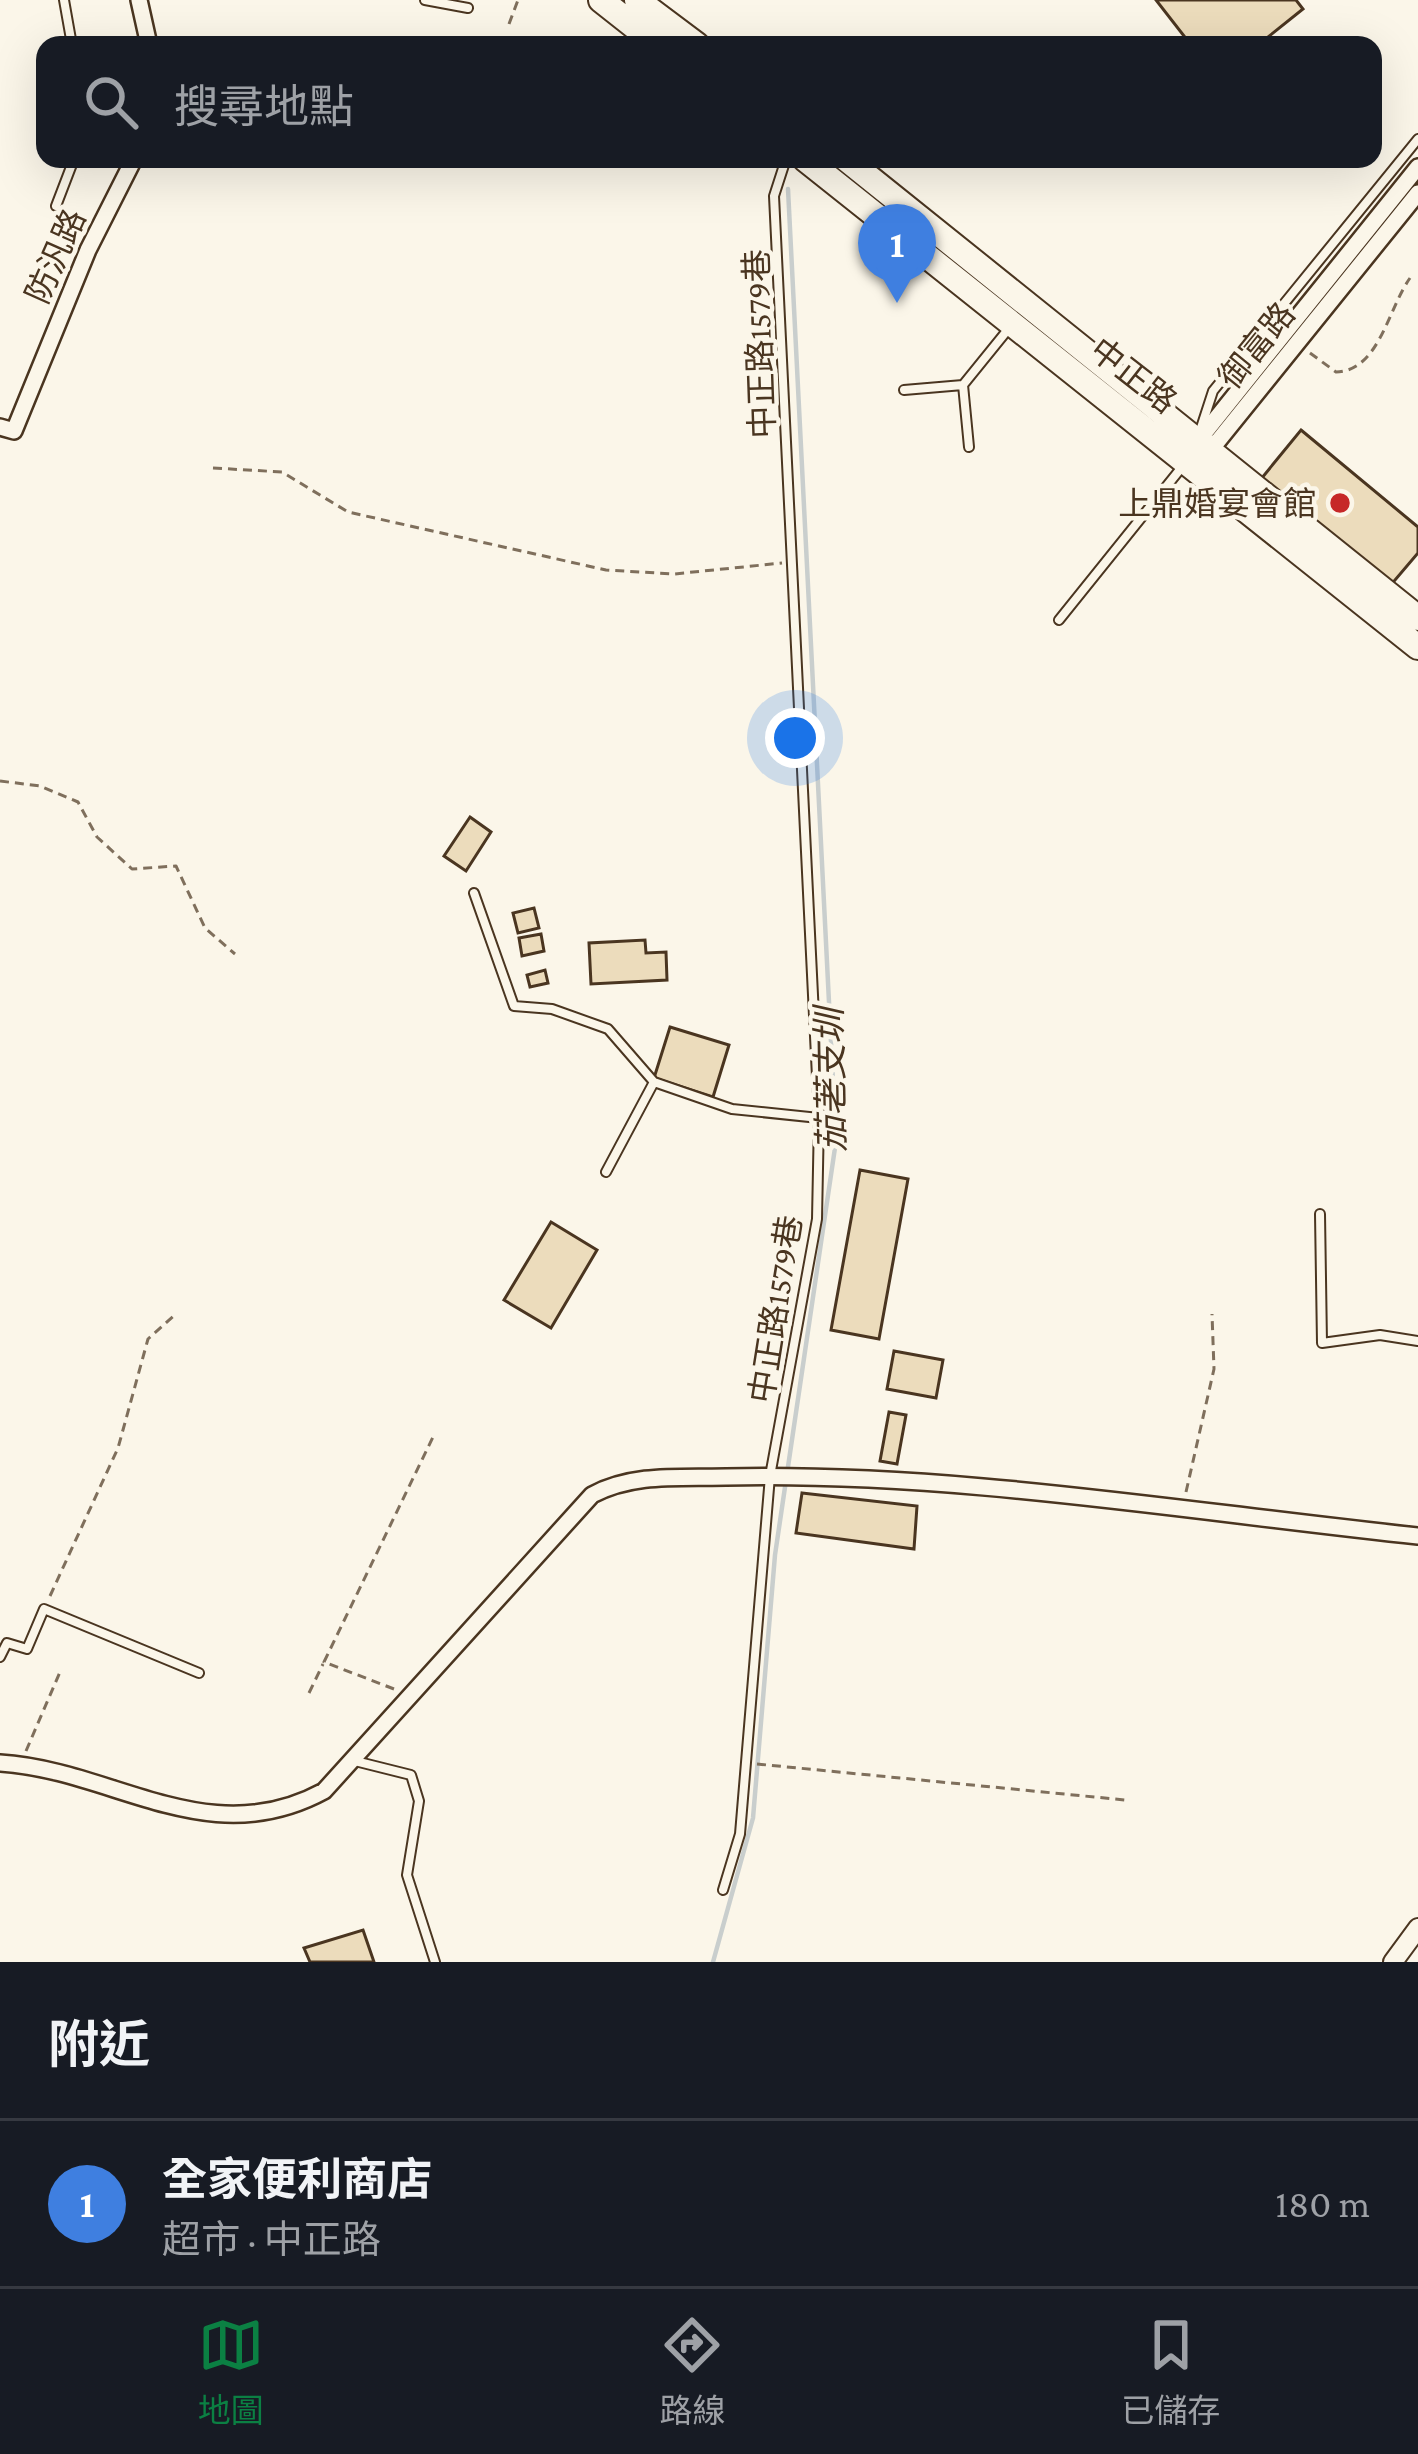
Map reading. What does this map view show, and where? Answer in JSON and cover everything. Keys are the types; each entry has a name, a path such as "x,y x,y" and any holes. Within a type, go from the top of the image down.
{"main road":[{"path":"601,0 647,36"},
{"path":"637,0 685,36"},
{"name":"中正路","path":"817,168 1014,322 1198,448 1418,647"},
{"name":"中正路","path":"857,168 1198,448 1418,618"}],"street":[{"path":"139,0 147,36"},
{"name":"御富路","path":"1198,448 1418,167"},
{"name":"防汎路","path":"0,427 14,431 88,250 129,168"},
{"name":"御富路","path":"1198,448 1295,343 1418,193"},
{"path":"0,1762 166,1808 241,1815 289,1810 324,1791 354,1761 592,1495 630,1480 770,1476 960,1487 1418,1536"},
{"path":"1393,1962 1418,1928"}],"lane":[{"path":"64,0 70,36"},
{"path":"425,0 468,8"},
{"path":"1059,620 1198,448 1214,391 1418,139"},
{"path":"56,206 71,168"},
{"name":"中正路1579巷","path":"723,1890 740,1834 770,1476 817,1219 820,1118 774,196 783,168"},
{"path":"969,447 963,385 1014,322"},
{"path":"904,390 963,385"},
{"path":"474,893 514,1006 552,1009 608,1029 654,1082 732,1108 820,1118"},
{"path":"606,1172 654,1082"},
{"path":"1320,1214 1322,1343 1380,1335 1418,1341"},
{"path":"0,1657 8,1643 27,1649 44,1609 199,1673"},
{"path":"354,1761 411,1775 419,1790 407,1875 435,1962"}],"path":[{"path":"509,24 518,0"},
{"path":"1295,343 1336,372 1359,368 1373,353 1393,302 1410,278"},
{"path":"213,468 282,472 348,512 606,570 727,572 790,562"},
{"path":"0,781 40,787 79,802 97,837 132,869 176,866 205,928 235,953"},
{"path":"44,1609 118,1448 148,1339 177,1312"},
{"path":"1180,1511 1210,1388 1212,1314"},
{"path":"309,1693 434,1435"},
{"path":"324,1662 413,1696"},
{"path":"20,1764 60,1672"},
{"path":"745,1762 1125,1800"}],"building":[{"path":"1156,0 1296,0 1303,9 1269,36 1184,36"},
{"name":"上鼎婚宴會館","path":"1301,430 1418,527 1418,553 1390,586 1261,479"},
{"path":"470,817 491,832 466,871 444,856"},
{"path":"534,908 539,928 518,933 513,913"},
{"path":"541,934 544,951 522,956 519,938"},
{"path":"645,940 646,953 666,952 667,980 591,984 589,943"},
{"path":"545,970 548,983 530,987 527,975"},
{"path":"670,1027 729,1045 713,1097 654,1078"},
{"path":"860,1170 908,1179 879,1339 831,1330"},
{"path":"551,1222 597,1250 551,1328 504,1300"},
{"path":"894,1351 943,1360 936,1398 887,1389"},
{"path":"889,1412 906,1415 897,1464 880,1461"},
{"path":"802,1493 917,1506 914,1549 796,1533"},
{"path":"363,1930 374,1962 310,1962 304,1948"}],"waterway":[{"name":"茄荖支圳","path":"713,1962 753,1818 775,1555 836,1141 788,189"}],"place":[{"name":"全家便利商店","path":"897,303"},
{"name":"上鼎婚宴會館","path":"1340,503"}]}
